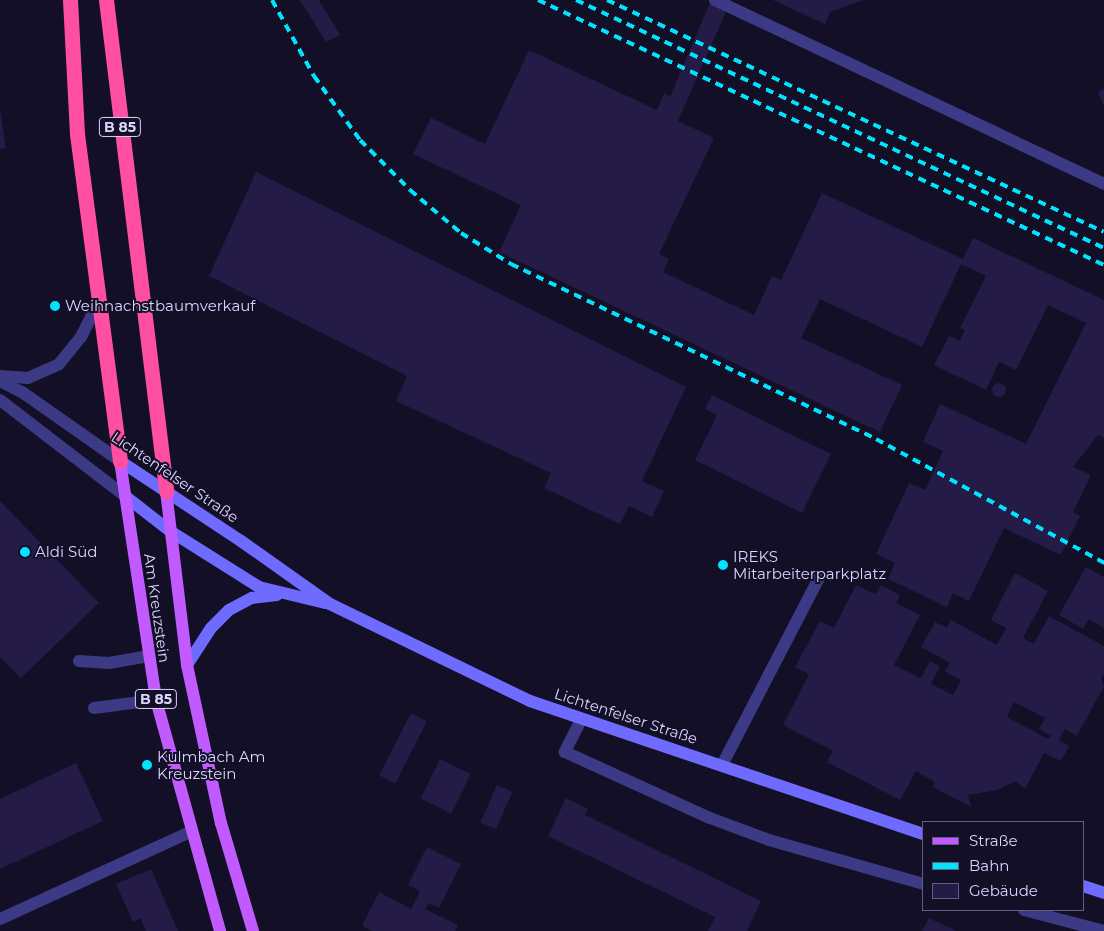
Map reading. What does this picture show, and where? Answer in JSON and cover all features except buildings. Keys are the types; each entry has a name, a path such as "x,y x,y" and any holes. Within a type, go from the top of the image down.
{"highway":[{"name":"B 85","path":"70,0 77,134 120,461"},
{"name":"B 85","path":"106,0 134,253 166,490"}],"main road":[{"name":"Am Kreuzstein","path":"120,461 147,656 156,700 190,832 220,931"},
{"name":"Am Kreuzstein","path":"166,490 188,665 220,823 252,931"}],"street":[{"path":"714,0 1104,184"},
{"path":"0,376 28,378 59,364 81,337 98,301"},
{"name":"Lichtenfelser Straße","path":"0,380 22,392 330,604 530,701 581,720 722,765 922,834"},
{"name":"Lichtenfelser Straße","path":"0,400 170,532 258,587 280,594 330,604"},
{"path":"722,765 820,576"},
{"path":"188,665 211,628 229,610 252,598 280,594"},
{"path":"79,661 109,663 147,656"},
{"path":"94,708 156,700"},
{"path":"581,720 565,752 710,818 760,837 922,884"},
{"path":"0,919 190,832"},
{"path":"1084,886 1104,893"},
{"path":"1028,911 1104,930"}],"railway":[{"path":"272,0 314,76 360,140 410,190 461,233 511,264 876,439 1104,563"},
{"path":"538,0 1104,265"},
{"path":"576,0 1104,248"},
{"path":"607,0 1104,232"}],"place":[{"name":"Weihnachstbaumverkauf","path":"55,306"},
{"name":"Aldi Süd","path":"25,552"},
{"name":"IREKS Mitarbeiterparkplatz","path":"723,565"},
{"name":"Kulmbach Am Kreuzstein","path":"147,765"}]}
